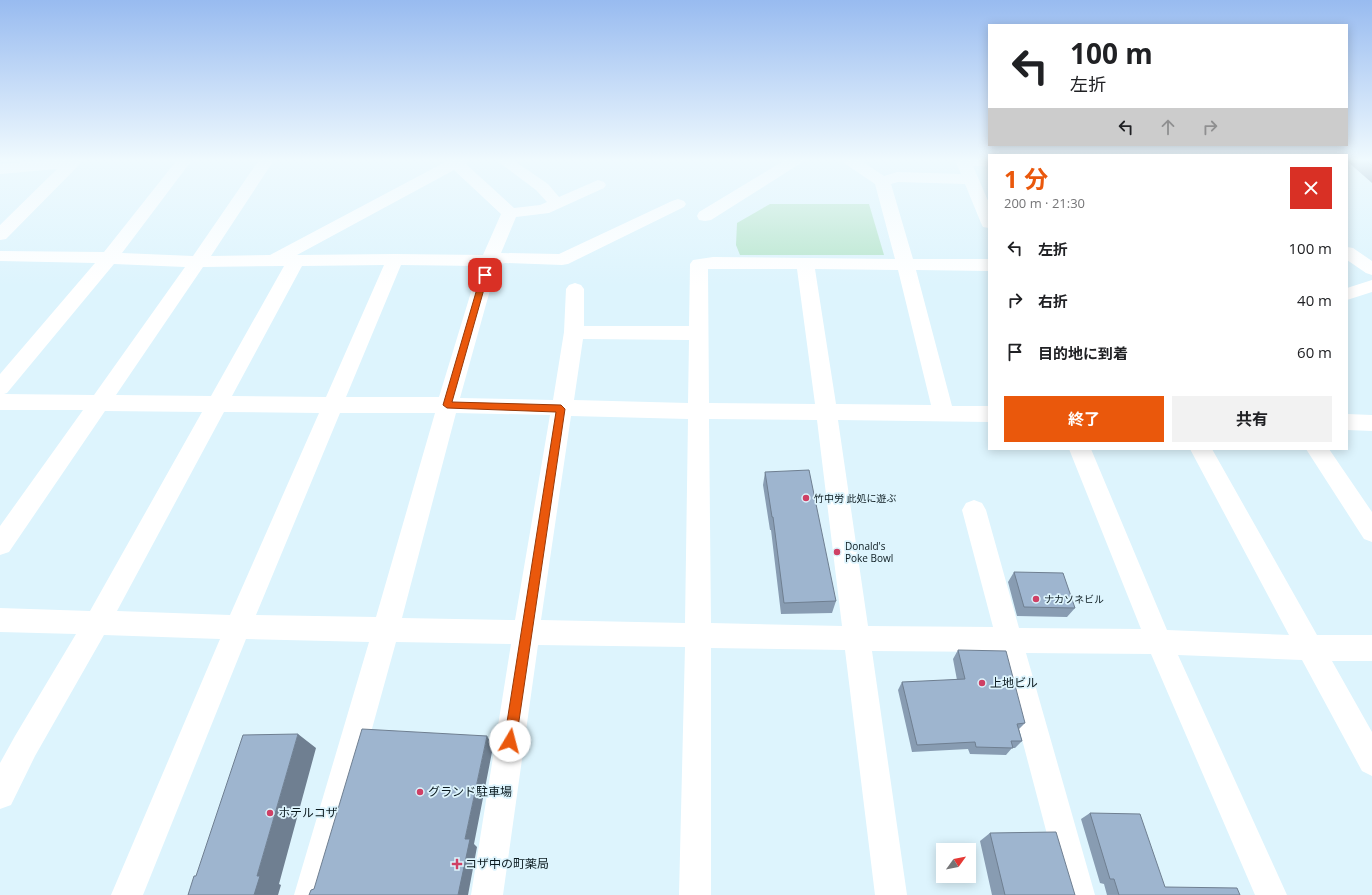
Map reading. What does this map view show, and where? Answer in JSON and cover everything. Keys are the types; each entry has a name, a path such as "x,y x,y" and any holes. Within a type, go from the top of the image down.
{"street":[{"path":"0,235 33,202"},
{"path":"0,388 109,258 153,202"},
{"path":"0,545 239,202"},
{"path":"274,261 382,202"},
{"path":"499,202 510,213 543,210 562,202"},
{"path":"705,216 728,202"},
{"path":"888,202 944,414"},
{"path":"980,202 988,221"},
{"path":"0,256 109,258 198,262 395,259 489,260 505,258 562,260 678,204"},
{"path":"310,895 386,630 447,405 489,260 510,213"},
{"path":"1348,253 1372,269"},
{"path":"127,895 238,627 395,259"},
{"path":"0,794 25,746 96,623 296,261"},
{"path":"805,263 858,638 891,895"},
{"path":"695,895 698,635 699,264 905,263 988,265"},
{"path":"487,895 526,633 574,332 575,289"},
{"path":"574,332 699,333"},
{"path":"0,402 447,405 561,409 988,414"},
{"path":"1348,422 1372,423"},
{"path":"1080,450 1159,642 1271,895"},
{"path":"1202,450 1372,761"},
{"path":"1318,450 1372,532"},
{"path":"974,510 1079,895"},
{"path":"0,620 526,633 1159,642 1311,648 1372,648"}],"green space":[{"path":"770,204 869,204 884,255 740,255 736,245 737,223"}],"building":[{"path":"809,470 836,601 784,603 773,517 765,472"},
{"path":"1014,572 1063,573 1075,608 1024,607"},
{"path":"958,650 1006,651 1025,723 1017,724 1022,741 1011,741 1013,748 976,747 975,742 917,745 902,682 965,679"},
{"path":"362,729 487,736 465,839 470,839 458,895 309,895 311,890 314,889"},
{"path":"298,734 257,876 260,876 254,895 188,895 194,876 196,876 243,735"},
{"path":"1090,813 1140,814 1165,887 1237,888 1240,895 1119,895 1114,879 1110,879"},
{"path":"1056,832 1075,895 1005,895 990,833"}],"place":[{"name":"竹中労 此処に遊ぶ","path":"806,498"},
{"name":"Donald's Poke Bowl","path":"837,552"},
{"name":"ナカソネビル","path":"1036,599"},
{"name":"上地ビル","path":"982,683"},
{"name":"グランド駐車場","path":"420,792"},
{"name":"ホテルコザ","path":"270,813"},
{"name":"コザ中の町薬局","path":"457,864"}],"route":[{"path":"485,275 447,405 561,409 510,741"}]}
